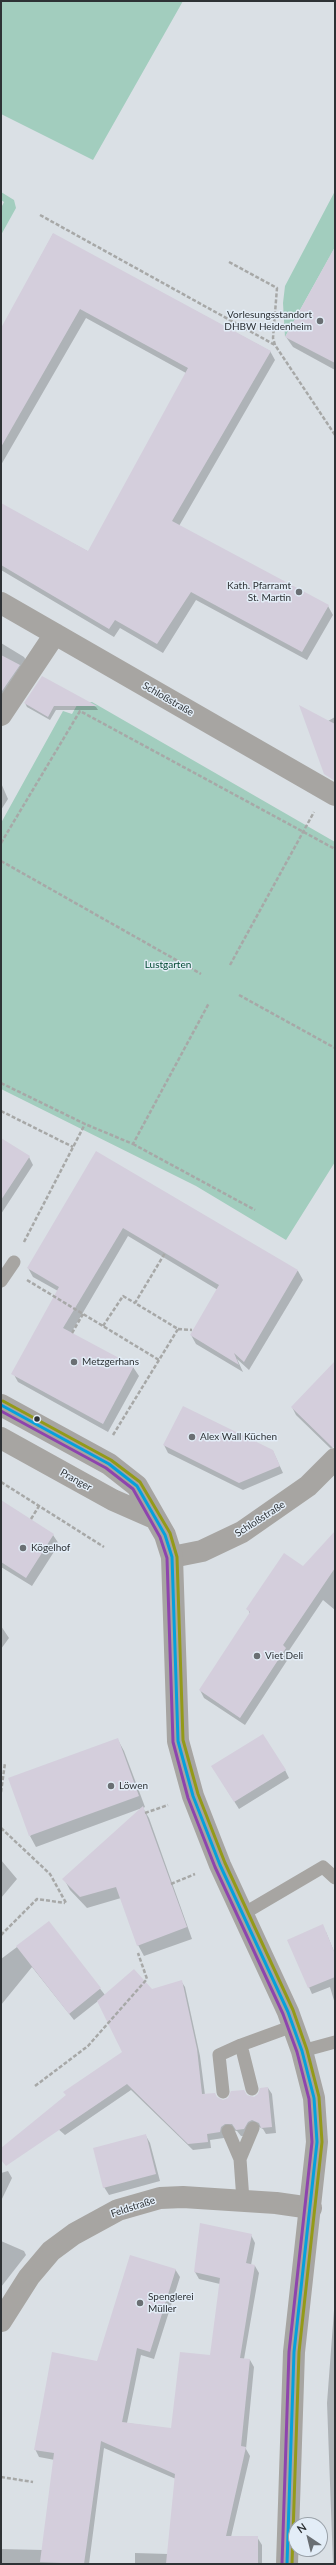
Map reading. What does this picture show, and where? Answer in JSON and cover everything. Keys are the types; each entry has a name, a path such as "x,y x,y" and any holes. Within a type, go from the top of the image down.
{"main road":[{"name":"Schloßstraße","path":"1,602 335,795"},
{"path":"1,714 55,634"},
{"path":"1,1405 99,1458 137,1486 165,1535 172,1557 176,1630 175,1674 178,1741 193,1796 293,2026 302,2051 314,2098 317,2142 311,2208 294,2352 287,2564"},
{"name":"Pranger","path":"1,1438 106,1497 154,1518"},
{"name":"Schloßstraße","path":"172,1557 202,1551 242,1532 308,1486 335,1459"},
{"name":"Feldstraße","path":"1,2321 29,2277 51,2251 97,2220 118,2210 160,2198 243,2200 311,2208"}],"lane":[{"path":"1,1281 14,1262"},
{"path":"243,1914 323,1867 335,1878"},
{"path":"223,2092 219,2055 241,2045 293,2026"},
{"path":"302,2051 335,2042"},
{"path":"241,2045 252,2089"},
{"path":"240,2159 253,2128"},
{"path":"228,2131 240,2159 243,2200"}],"path":[{"path":"40,215 275,345"},
{"path":"229,262 277,288 273,338 275,345 335,435"},
{"path":"1,843 80,711 335,849"},
{"path":"230,965 304,831"},
{"path":"1,861 201,974"},
{"path":"239,995 335,1048"},
{"path":"132,1144 209,1003"},
{"path":"1,1083 85,1124 132,1144 254,1210"},
{"path":"1,1111 73,1147"},
{"path":"85,1124 14,1262 23,1268 19,1275 159,1360"},
{"path":"135,1303 165,1253"},
{"path":"103,1327 123,1296 178,1329 192,1330"},
{"path":"72,1333 83,1314"},
{"path":"99,1458 178,1329"},
{"path":"1,1482 104,1547"},
{"path":"31,1519 39,1506"},
{"path":"1,1792 5,1763"},
{"path":"1,1828 50,1874 66,1903 37,1899 1,1935"},
{"path":"171,1884 188,1877"},
{"path":"35,2086 88,2046 147,1979 138,1953"},
{"path":"1,2477 33,2482"}],"green space":[{"path":"1,1 183,1 93,160 1,114"},
{"path":"335,191 335,247 285,337 283,303 285,286"},
{"path":"1,192 14,200 16,208 1,235 1,208 4,202 1,200"},
{"name":"Lustgarten","path":"92,702 335,842 335,1162 286,1240 196,1186 1,1089 1,823 63,711 72,714 77,705"}],"building":[{"path":"53,233 271,351 172,521 329,605 302,652 191,592 157,644 115,620 109,629 1,565 1,503 88,551 188,368 80,309 1,447 1,328"},
{"path":"335,247 335,363 285,337"},
{"path":"1,655 20,665 2,691 1,690"},
{"path":"42,676 97,706 54,706 48,717 24,703"},
{"path":"299,705 335,724 335,781 324,774"},
{"path":"1,1138 30,1156 1,1200"},
{"path":"96,1151 298,1270 244,1362 234,1353 239,1365 190,1335 219,1285 123,1228 63,1328 134,1366 103,1424 11,1374 59,1287 27,1268"},
{"path":"335,1361 335,1447 332,1447 291,1407"},
{"path":"183,1406 273,1450 280,1466 239,1483 163,1445"},
{"name":"Kögelhof","path":"1,1500 54,1534 26,1578 1,1562"},
{"path":"335,1531 335,1568 283,1645 286,1648 240,1718 199,1690 250,1612 246,1609 284,1553 303,1566"},
{"path":"263,1734 286,1770 234,1802 211,1766"},
{"path":"118,1738 139,1796 29,1836 8,1778"},
{"path":"143,1806 187,1927 137,1946 116,1887 80,1897 62,1879"},
{"path":"49,1921 101,1988 69,2014 16,1946"},
{"path":"323,1924 335,1954 335,1977 308,1988 287,1940"},
{"path":"134,1969 152,1989 182,1980 197,2049 202,2094 215,2093 217,2097 223,2100 228,2098 231,2091 244,2090 247,2095 254,2097 258,2094 260,2088 268,2087 272,2127 261,2128 259,2123 252,2120 248,2122 244,2129 236,2130 232,2124 225,2124 221,2127 220,2132 207,2134 208,2142 188,2144 127,2084 6,2166 1,2160 1,2148 66,2095 63,2092 122,2052 97,2001"},
{"path":"146,2134 156,2174 103,2188 93,2148"},
{"path":"200,2223 252,2234 246,2263 255,2265 240,2358 250,2359 241,2446 246,2447 226,2536 258,2536 258,2564 166,2564 175,2474 101,2441 84,2564 40,2562 54,2453 34,2450 52,2352 97,2361 130,2255 176,2269 150,2352 137,2348 122,2422 171,2428 180,2352 210,2355 220,2278 194,2272"}],"transit line":[{"path":"3,1401 111,1460 140,1482 170,1533 177,1557 183,1740 198,1794 225,1863 293,2010 307,2050 319,2097 322,2142 299,2352 292,2564"},
{"path":"1,1405 109,1464 137,1486 165,1535 172,1557 178,1741 193,1796 220,1865 288,2012 302,2051 314,2098 317,2142 294,2352 287,2564"},
{"path":"1,1411 106,1468 133,1489 160,1537 167,1558 173,1742 188,1798 215,1867 283,2014 297,2052 309,2099 312,2142 289,2352 282,2564"}],"place":[{"name":"Vorlesungsstandort DHBW Heidenheim","path":"320,321"},
{"name":"Kath. Pfarramt St. Martin","path":"299,592"},
{"name":"Metzgerhans","path":"74,1362"},
{"name":"Alex Wall Küchen","path":"192,1437"},
{"name":"Kögelhof","path":"23,1548"},
{"name":"Viet Deli","path":"257,1656"},
{"name":"Löwen","path":"111,1786"},
{"name":"Spenglerei Müller","path":"140,2303"}]}
